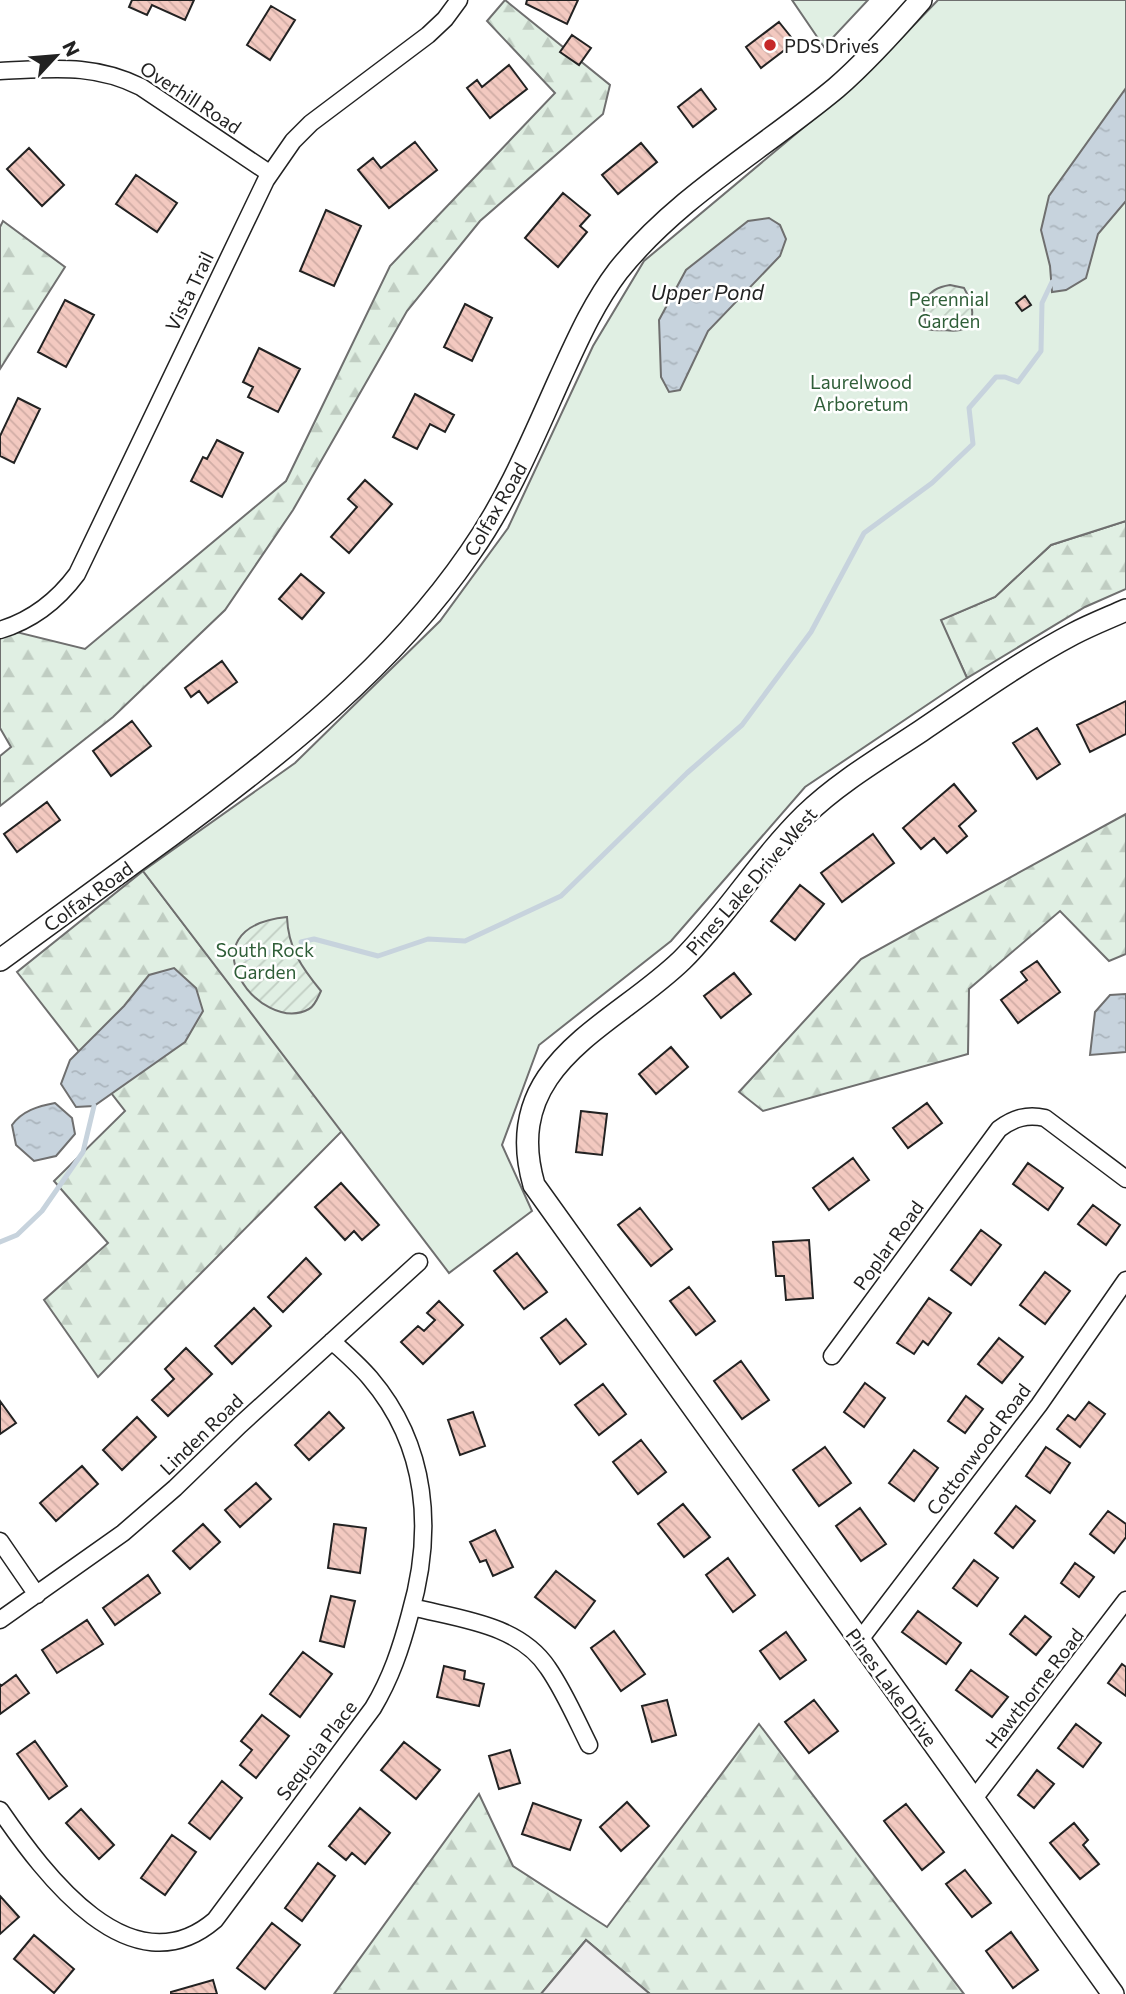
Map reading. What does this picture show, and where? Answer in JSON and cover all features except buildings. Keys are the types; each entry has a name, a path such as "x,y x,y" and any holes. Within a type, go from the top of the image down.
{"street":[{"name":"Vista Trail","path":"0,629 31,617 50,605 77,574 270,173 293,141 311,123 428,35 445,19 459,0"},
{"name":"Colfax Road","path":"0,960 252,775 354,687 400,640 442,591 493,518 514,480 580,331 618,272 641,244 678,211 835,88 869,57 921,0"},
{"name":"Overhill Road","path":"0,71 76,69 100,71 121,78 141,87 270,173"},
{"name":"Pines Lake Drive West","path":"673,1380 534,1185 528,1165 528,1132 537,1098 549,1076 583,1037 679,963 700,942 784,839 828,794 967,700 1073,633 1126,610"},
{"name":"Poplar Road","path":"832,1356 999,1129 1009,1121 1021,1116 1045,1118 1126,1179"},
{"name":"Linden Road","path":"0,1620 123,1533 176,1488 240,1425 419,1262"},
{"name":"Cottonwood Road","path":"859,1641 1039,1405 1126,1280"},
{"name":"Sequoia Place","path":"0,1810 29,1853 53,1880 96,1919 143,1941 173,1942 188,1938 215,1920 373,1708 397,1662 420,1573 425,1516 422,1484 414,1454 392,1408 370,1378 332,1341"},
{"name":"Pines Lake Drive","path":"673,1380 1113,1994"},
{"path":"0,1541 37,1595"},
{"name":"Hawthorne Road","path":"973,1800 1126,1600"},
{"path":"412,1607 495,1628 534,1651 548,1667 589,1745"}],"green space":[{"path":"505,0 610,85 603,114 480,221 407,311 293,510 225,610 113,717 0,806 0,756 11,747 0,728 0,628 85,649 286,481 390,266 555,93 487,21"},
{"path":"792,0 868,0 824,47"},
{"name":"Laurelwood Arboretum","path":"938,0 1126,0 1126,521 1051,545 995,597 941,620 967,678 805,787 671,941 539,1045 502,1145 532,1211 449,1273 143,871 295,763 440,621 508,528 593,346 644,261 864,77"},
{"path":"3,221 65,267 0,369 0,227"},
{"name":"Perennial Garden","path":"950,285 964,288 968,296 972,312 969,325 956,331 928,329 924,313 926,300 934,290"},
{"path":"1126,521 1126,589 1085,607 967,678 940,620 995,597 1051,545"},
{"path":"1126,814 1126,954 1109,961 1060,911 969,989 968,1054 763,1111 739,1092 861,959"},
{"path":"143,871 342,1131 98,1377 44,1300 108,1243 54,1181 125,1111 17,972"},
{"name":"South Rock Garden","path":"287,917 290,938 297,957 321,991 311,1008 290,1013 270,1008 252,995 240,977 234,958 238,940 255,925"},
{"path":"759,1724 964,1994 650,1994 586,1940 541,1994 334,1994 479,1794 513,1866 607,1927"}],"shaded area":[{"path":"586,1940 650,1994 541,1994"}],"water":[{"path":"1126,88 1126,201 1098,234 1086,278 1066,290 1052,292 1050,266 1041,230 1049,196"},
{"name":"Upper Pond","path":"769,218 780,225 786,239 780,256 708,331 680,390 669,392 661,377 659,320 686,270 748,221"},
{"path":"174,968 196,988 203,1011 185,1042 94,1106 76,1107 61,1084 70,1060 124,1006 149,975"},
{"path":"1126,994 1126,1052 1090,1055 1095,1012 1110,995"},
{"path":"55,1103 72,1118 75,1134 56,1156 34,1161 16,1145 12,1125 31,1110"}],"waterway":[{"path":"301,942 314,939 378,956 428,939 465,941 561,896 687,773 742,725 811,632 864,533 932,483 973,444 969,408 996,377 1018,382 1041,351 1042,303 1052,282"},
{"path":"246,958 290,947"},
{"path":"0,1242 17,1235 42,1211 83,1152 94,1106"}],"place":[{"name":"PDS Drives","path":"770,45"}]}
